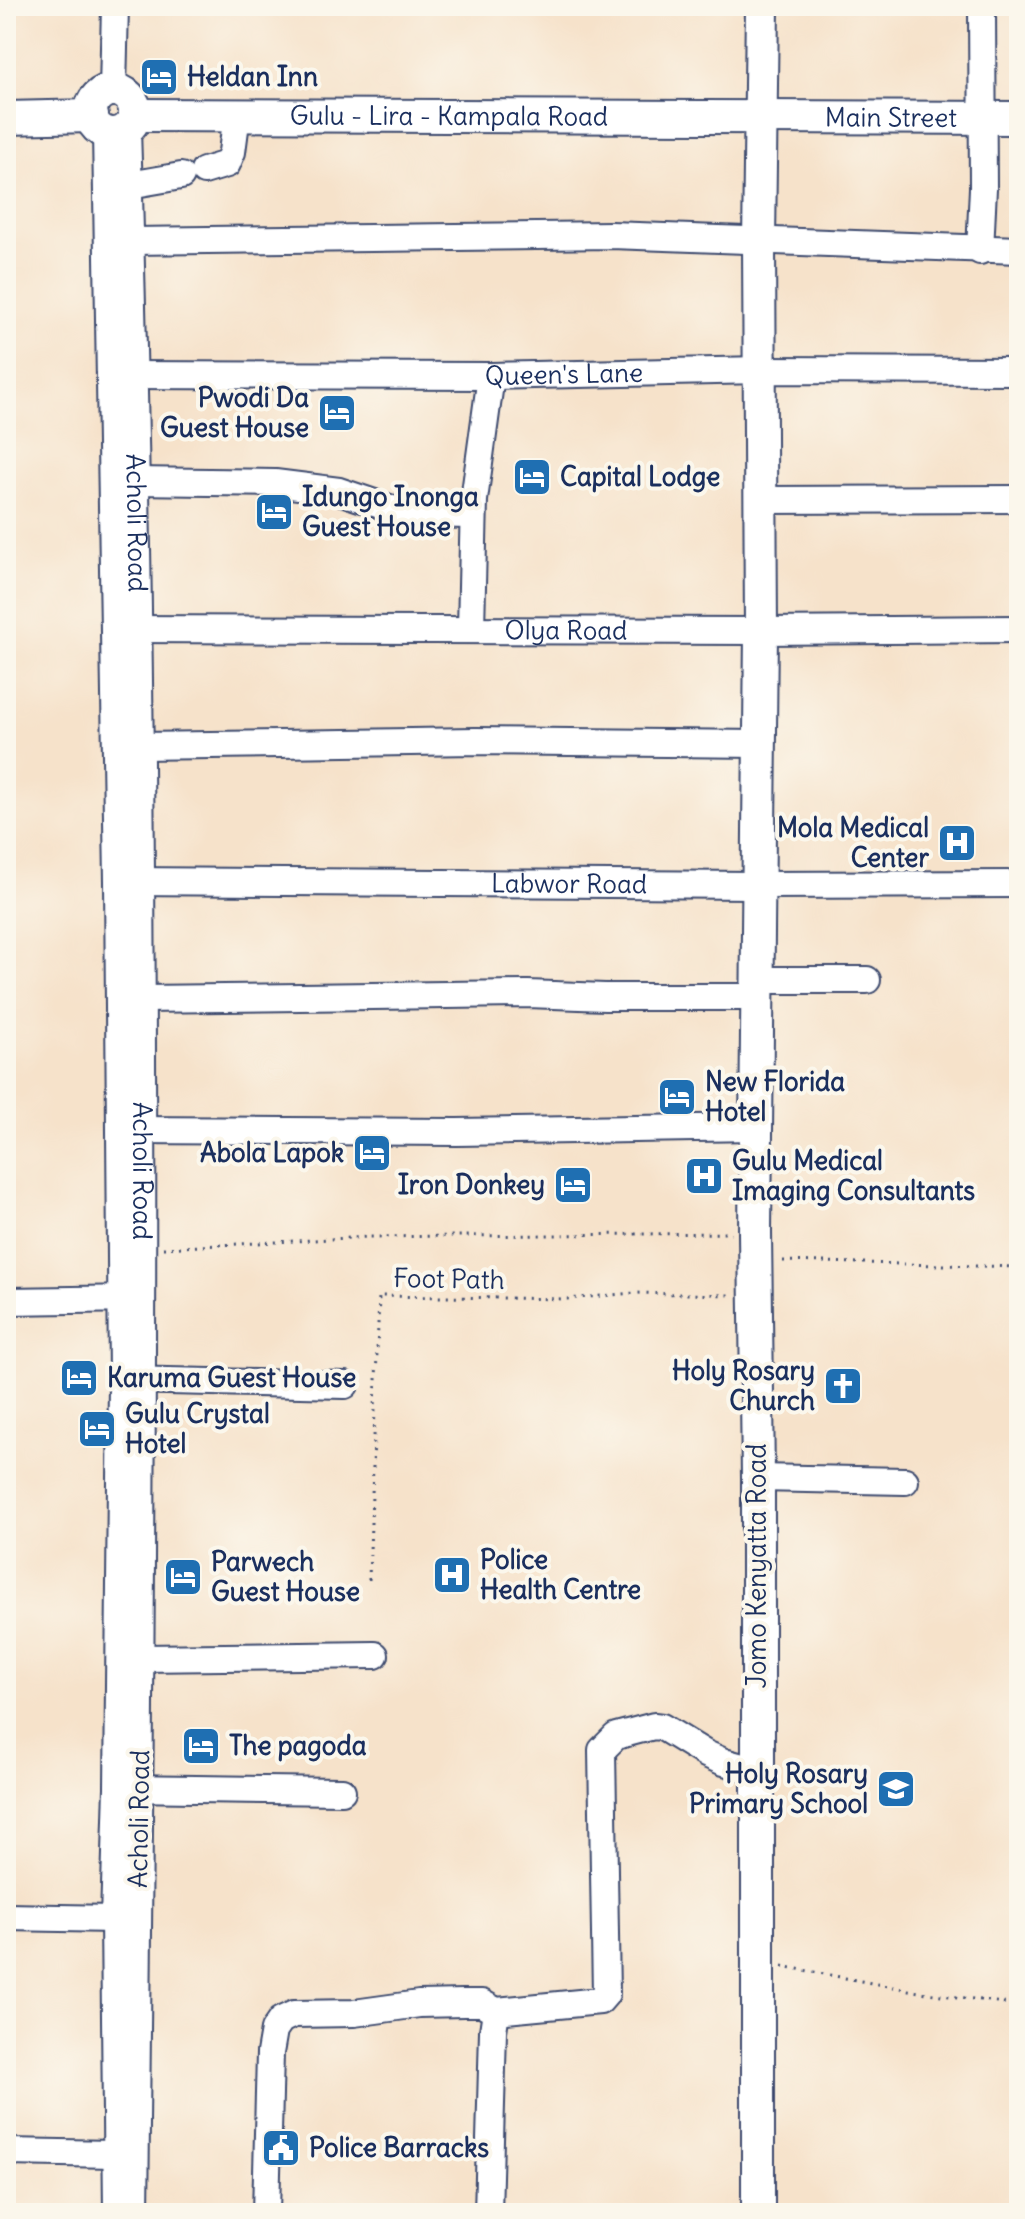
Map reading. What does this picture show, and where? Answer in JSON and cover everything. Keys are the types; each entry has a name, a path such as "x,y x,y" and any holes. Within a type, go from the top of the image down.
{"main road":[{"name":"Jomo Kenyatta Road","path":"758,2213 755,1246 761,631 759,242 762,6"},
{"path":"113,90 99,95 92,108 115,123"},
{"name":"Gulu - Lira - Kampala Road","path":"6,118 115,123 237,114 762,118"},
{"name":"Main Street","path":"762,118 1019,118"}],"street":[{"path":"113,90 115,6"},
{"path":"980,251 983,188 982,6"},
{"path":"129,185 227,164 232,152 237,114"},
{"name":"Acholi Road","path":"115,123 129,185 131,241 120,375 134,481 124,628 140,746 130,880 142,999 131,1130 142,1249 131,1300"},
{"name":"Acholi Road","path":"115,123 130,880 132,1380 129,1788 135,2213"},
{"path":"131,241 611,235 980,251 1019,250"},
{"name":"Queen's Lane","path":"120,375 491,376 761,370 1019,371"},
{"path":"471,629 473,515 491,376"},
{"path":"134,481 275,483 339,491 407,514 473,515"},
{"path":"761,500 1019,499"},
{"name":"Olya Road","path":"124,628 1019,629"},
{"path":"140,746 476,741 760,744"},
{"name":"Labwor Road","path":"130,880 1019,884"},
{"path":"142,999 528,994 605,997 867,980"},
{"path":"131,1130 457,1132 756,1127"},
{"path":"6,1301 131,1300"},
{"path":"132,1380 345,1385"},
{"name":"Acholi Road","path":"117,2213 114,1919 141,1658 132,1380"},
{"path":"758,1478 905,1481"},
{"path":"141,1658 375,1655"},
{"path":"266,2213 270,2053 274,2030 281,2020 294,2014 354,2013 419,2004 482,2003 496,2011 600,2001 606,1994 602,1750 616,1736 654,1726 662,1727 715,1758 757,1771"},
{"path":"129,1788 342,1791"},
{"path":"6,1917 114,1919"},
{"path":"488,2213 496,2011"},
{"path":"6,2152 115,2154"}],"path":[{"path":"142,1249 369,1237 755,1246 1019,1267"},
{"name":"Foot Path","path":"369,1580 379,1296 567,1299 634,1293 755,1295"},
{"path":"759,1961 919,1992 1019,2005"}],"place":[{"name":"Heldan Inn","path":"159,77"},
{"name":"Pwodi Da Guest House","path":"337,413"},
{"name":"Capital Lodge","path":"532,477"},
{"name":"Idungo Inonga Guest House","path":"274,512"},
{"name":"Mola Medical Center","path":"957,843"},
{"name":"New Florida Hotel","path":"677,1097"},
{"name":"Abola Lapok","path":"372,1153"},
{"name":"Gulu Medical Imaging Consultants","path":"704,1176"},
{"name":"Iron Donkey","path":"573,1185"},
{"name":"Karuma Guest House","path":"79,1378"},
{"name":"Holy Rosary Church","path":"843,1386"},
{"name":"Gulu Crystal Hotel","path":"97,1429"},
{"name":"Police Health Centre","path":"452,1575"},
{"name":"Parwech Guest House","path":"183,1577"},
{"name":"The pagoda","path":"201,1746"},
{"name":"Holy Rosary Primary School","path":"896,1789"},
{"name":"Police Barracks","path":"281,2148"}]}
